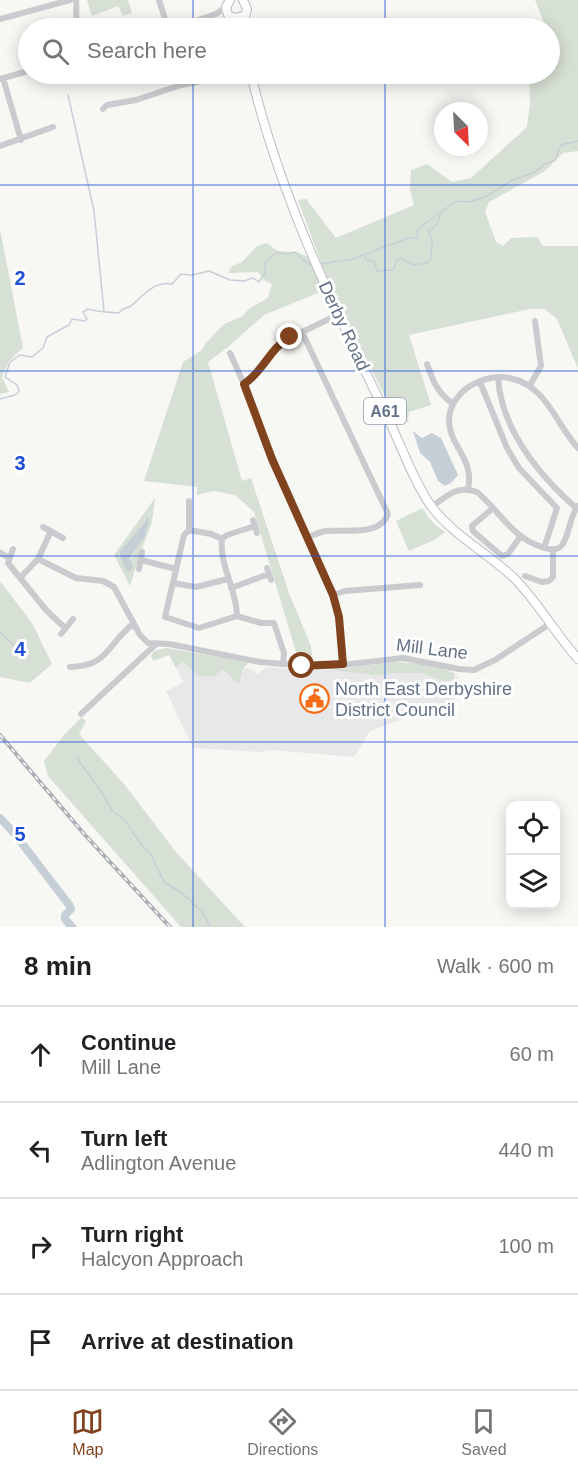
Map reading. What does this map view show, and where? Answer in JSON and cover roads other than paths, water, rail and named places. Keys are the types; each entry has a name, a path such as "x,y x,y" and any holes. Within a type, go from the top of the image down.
{"highway":[{"path":"229,7 244,16 247,2"},
{"name":"Derby Road","path":"253,84 260,111 313,258 337,315 403,448 423,495 444,522 512,577 577,656"}],"street":[{"path":"0,18 70,0"},
{"path":"75,18 76,0"},
{"path":"159,0 165,18"},
{"path":"204,18 229,7"},
{"path":"18,74 1,78 21,140"},
{"path":"103,109 107,105 136,100 186,84"},
{"path":"0,147 52,127"},
{"path":"244,384 252,379 282,342 337,315"},
{"path":"530,385 541,366 535,321"},
{"path":"302,332 388,514 388,518 372,528 323,531 308,538"},
{"path":"230,353 272,459 333,595 339,617 343,664"},
{"path":"427,364 434,384 443,397 453,404"},
{"path":"432,507 456,490 468,489 477,492 520,537 544,548 559,548 563,543 575,519 577,507 559,493 529,459 504,409 498,377"},
{"path":"468,489 469,468 454,438 449,418 459,394 480,381 498,377 530,385 544,398 568,437 578,448"},
{"path":"480,381 507,448 519,468 556,508 544,548"},
{"path":"189,501 189,530 184,535 164,613 165,617 168,620 204,628 237,616 261,623 274,622 284,653 283,664"},
{"path":"493,508 472,526 472,531 502,556 508,554 520,537"},
{"path":"43,527 63,538"},
{"path":"237,616 221,556 222,539 227,535 255,527"},
{"path":"189,530 211,534 222,539"},
{"path":"20,578 38,559 51,531"},
{"path":"13,549 8,563 46,610 64,627"},
{"path":"525,576 542,582 549,581 553,577 553,549"},
{"path":"139,568 142,552"},
{"path":"1,553 9,558"},
{"path":"38,559 76,578 108,583 118,593 133,624 144,640 155,645 81,714"},
{"path":"141,561 176,569"},
{"path":"231,588 269,574"},
{"path":"173,583 196,587 228,579"},
{"path":"333,595 345,591 420,585"},
{"path":"60,634 73,619"},
{"name":"Mill Lane","path":"155,645 170,644 260,662 283,664 343,664 403,657 474,670 495,660 551,623"},
{"path":"70,667 86,670 104,655 123,632 133,624"}],"waterway":[{"path":"68,95 94,211 104,311"},
{"path":"321,264 353,259 408,238 417,238 418,229 456,201 468,202 485,197 513,180 535,172 543,165 555,160 561,145 578,141"},
{"path":"365,256 367,260 374,261 377,271 393,270 397,260 401,258 413,265 427,263 430,260 432,245 428,232 437,224 441,212"},
{"path":"0,399 15,395 19,391 17,385 5,377 10,362 20,355 32,357 43,348 47,337 69,325 72,319 85,321 87,319 83,312 88,309 119,313 160,284 172,284 181,274 192,275 209,271 230,280 244,281 253,278 259,282 265,273 265,263 277,252 287,254 295,252 308,264 314,265"},
{"path":"0,632 25,656"},
{"path":"77,758 112,810 126,822 150,853 164,882 182,893 202,912 211,927"},
{"path":"0,818 70,906 71,909 65,915 65,919 72,927"}],"railway":[{"path":"0,735 85,835 170,927"}],"place":[{"name":"North East Derbyshire District Council","path":"314,699"}]}
